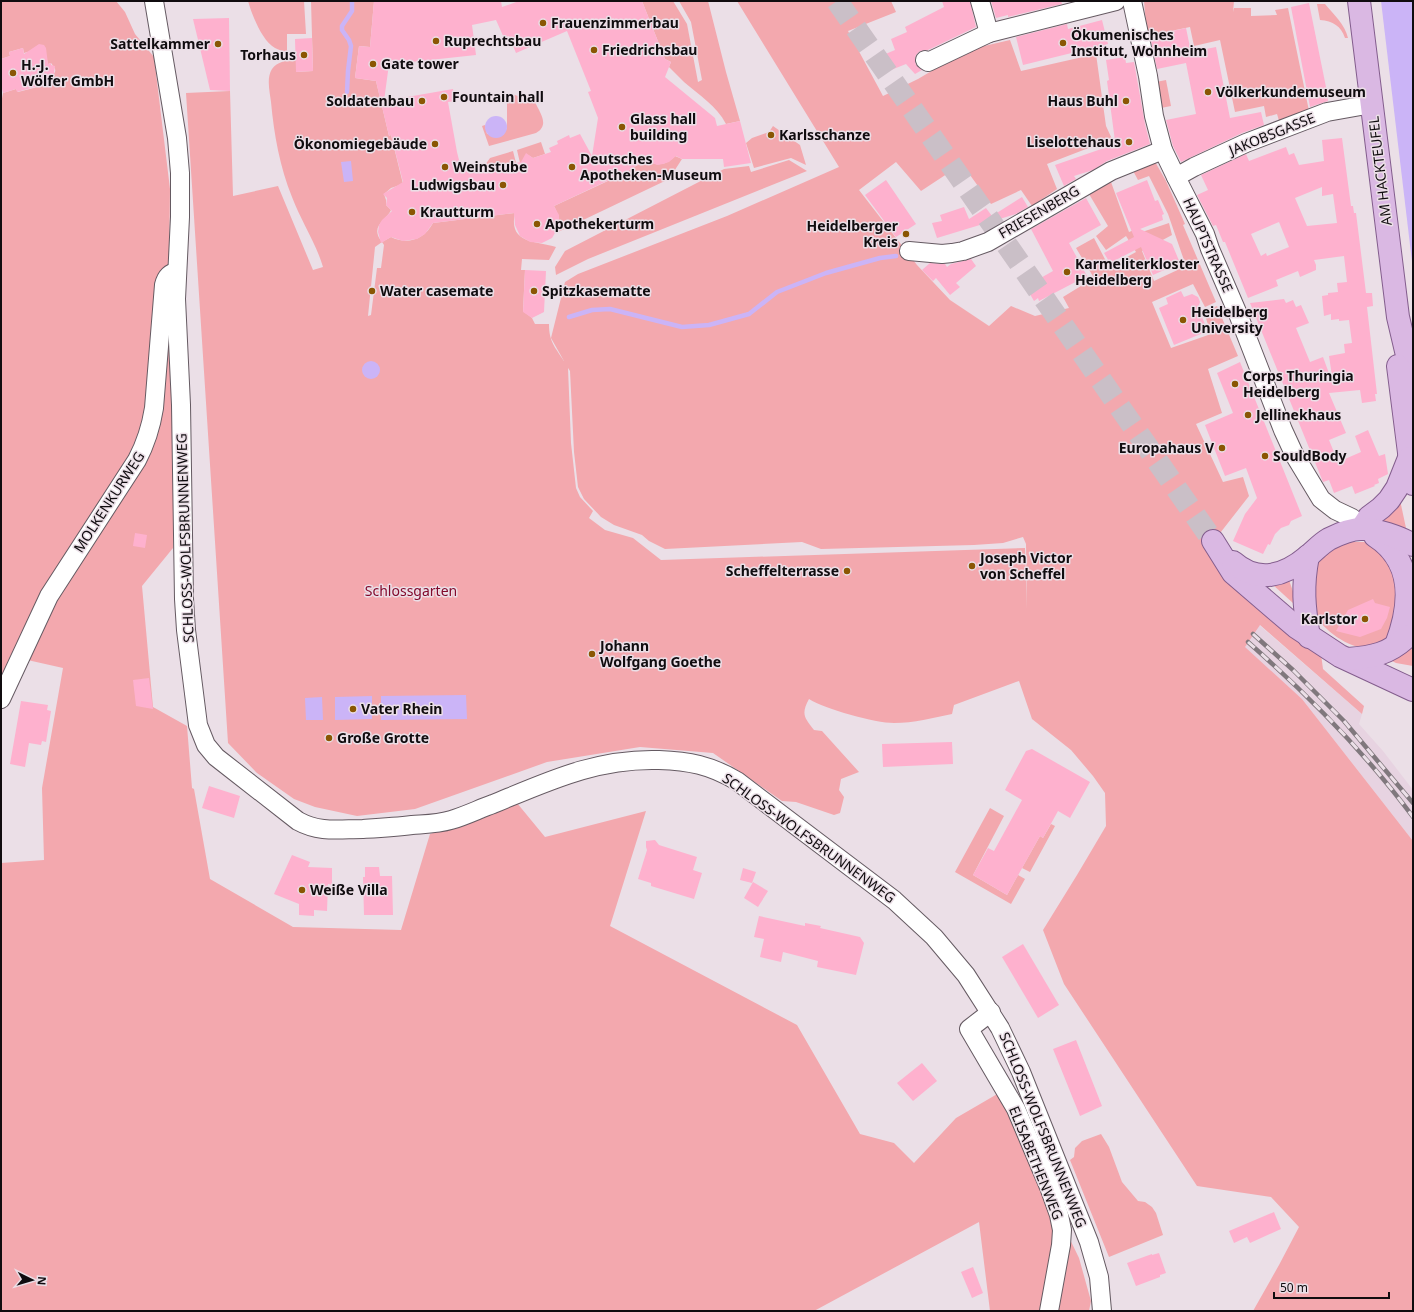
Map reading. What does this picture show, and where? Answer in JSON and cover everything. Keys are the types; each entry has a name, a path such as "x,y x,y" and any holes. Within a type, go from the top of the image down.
{"main road":[{"name":"AM HACKTEUFEL","path":"1359,1 1398,317 1413,386"},
{"name":"AM HACKTEUFEL","path":"1398,317 1398,369 1413,484"},
{"path":"1361,529 1369,517 1389,500 1397,488 1409,458"},
{"path":"1361,529 1384,541 1393,549 1400,557 1408,574 1410,585 1409,604 1403,627 1396,645"},
{"path":"1413,545 1396,537 1361,529 1330,539 1288,569 1277,574 1260,576 1246,572 1234,564 1213,541 1233,573 1309,637 1340,656 1413,690"},
{"path":"1308,556 1304,575 1303,594 1309,637"},
{"path":"1348,659 1380,654 1396,645 1413,631"}],"street":[{"name":"SCHLOSS-WOLFSBRUNNENWEG","path":"154,1 178,151 180,204 176,299 181,419 185,616 198,726 206,745 216,757 298,820 311,827 327,829 376,828 442,822 461,817 582,769 611,763 649,760 676,760 708,767 727,775 894,900 929,931 945,948 966,975 1000,1028 1021,1072 1089,1242 1099,1277 1102,1311"},
{"path":"980,1 989,33"},
{"path":"925,60 928,62 989,33 1116,1"},
{"name":"HAUPTSTRASSE","path":"1132,1 1148,76 1154,116 1163,150 1205,234 1294,456 1321,499 1335,510 1352,518 1361,529"},
{"name":"JAKOBSGASSE","path":"1176,177 1246,143 1327,112 1372,104"},
{"name":"FRIESENBERG","path":"909,251 942,254 952,253 963,251 988,242 1110,171 1163,150"},
{"name":"MOLKENKURWEG","path":"1,700 49,596 137,460 146,443 154,408 164,285 166,278 170,274 177,272"},
{"name":"ELISABETHENWEG","path":"990,1012 969,1029 1016,1110 1056,1205 1061,1223 1061,1245 1049,1311"}],"shaded area":[{"path":"1381,1 1413,1 1413,270"},
{"path":"496,116 500,117 506,123 506,131 500,137 496,138 492,137 486,131 485,127 486,123 492,117"},
{"path":"351,161 353,181 344,182 341,162"},
{"path":"371,361 377,364 380,370 377,376 371,379 365,376 362,370 365,364"},
{"path":"1259,625 1362,714 1359,724 1383,751 1413,790 1413,841 1302,699 1244,648"},
{"path":"466,695 467,719 381,720 381,696"},
{"path":"372,696 372,719 335,720 335,697"},
{"path":"322,697 323,720 306,720 305,698"}],"green space":[{"path":"1,1 116,1 125,12 135,34 154,57 170,189 169,273 174,451 173,548 142,586 153,707 187,726 192,788 194,789 210,879 293,927 401,930 430,834 517,803 545,837 646,811 610,926 797,1025 860,1134 894,1143 914,1163 956,1118 999,1093 1079,1258 1091,1301 1089,1311 990,1311 979,1222 814,1311 1,1311 1,863 44,860 42,788 63,668 23,659 1,712 1,104 3,93 16,89 18,92 49,84 48,81 52,80 55,68 51,63 48,64 44,46 38,45 34,50 24,53 23,48 9,52 10,56 1,59"},
{"path":"248,1 304,1 306,34 287,34 287,52 275,48 270,45 262,34"},
{"name":"Schlossgarten","path":"311,1 374,1 370,47 359,46 355,78 376,81 389,136 391,135 403,184 391,188 384,194 386,205 391,210 378,228 378,236 382,242 391,237 403,241 409,241 420,237 433,223 515,213 514,223 516,231 520,236 532,242 556,247 549,260 522,259 521,270 525,270 523,311 532,318 535,324 549,324 551,340 564,361 551,338 565,282 578,274 727,216 839,167 737,1 891,1 896,12 848,31 883,96 918,79 967,50 1010,40 1021,71 1096,54 1106,126 1112,139 1047,164 1057,189 1032,206 1021,190 991,204 962,164 921,191 896,162 859,190 917,265 950,300 989,326 1011,306 1035,316 1069,308 1063,297 1094,278 1076,248 1094,238 1109,267 1136,252 1126,236 1106,250 1096,236 1108,226 1089,194 1111,182 1129,232 1139,228 1142,232 1169,223 1172,235 1142,251 1154,281 1186,266 1168,214 1149,176 1138,180 1131,167 1154,160 1166,181 1216,302 1205,307 1193,284 1152,302 1171,348 1211,334 1204,312 1217,306 1238,356 1208,369 1222,413 1196,424 1223,482 1243,477 1249,496 1217,537 1321,654 1323,669 1364,706 1362,714 1260,625 1245,647 1302,699 1413,841 1413,1311 1253,1311 1299,1227 1271,1197 1197,1186 1064,984 1043,930 1106,826 1105,793 1071,750 1032,719 1019,681 954,705 952,714 909,722 894,723 875,721 826,707 809,699 804,712 808,722 814,730 822,731 859,772 841,779 839,790 844,797 840,813 834,815 796,802 782,801 713,753 640,747 547,762 415,809 357,816 315,807 294,799 257,773 228,743 186,93 230,91 233,196 278,186 313,270 323,267 296,206 284,174 274,127 269,90 269,77 274,67 282,62 296,58 296,72 313,71","holes":["382,242 384,245 381,268 377,268 371,315 368,316 375,247","568,368 570,371 574,452 578,487 584,499 601,517 614,525 642,535 649,541 665,549 802,542 821,549 974,545 1003,543 1023,537 1026,544 1027,609 1025,548 661,560 633,538 605,530 589,518 593,511 580,497 576,488 571,443"]},
{"path":"642,1 673,1 687,24 698,82 702,80 691,22 679,1 708,1 740,121 726,124 713,106 684,82 669,67 671,62 665,59"},
{"path":"1144,1 1234,1 1233,12 1234,8 1251,8 1251,16 1277,15 1275,10 1288,8 1309,111 1280,124 1277,114 1266,117 1264,106 1235,112 1220,40 1194,46 1190,27 1147,36"},
{"path":"1317,4 1325,4 1342,24 1348,38 1345,38 1339,27 1333,23 1320,20"},
{"path":"1166,80 1171,106 1161,108 1156,82"},
{"path":"515,95 535,102 543,119 540,130 536,133 489,146 482,126 485,125 487,134 503,135 507,128 507,97"},
{"path":"773,126 800,145 806,165 791,158 754,168 746,143 752,138 769,132"},
{"path":"541,142 545,154 533,158 528,155 523,162 520,163 517,150"},
{"path":"513,151 516,163 485,169 485,165 490,158"},
{"path":"675,156 682,159 669,179 556,233 559,220 554,206 623,174 646,160 654,164 662,164"},
{"path":"789,160 807,171 588,259 556,275 555,267 565,251 724,169 749,166 751,172"},
{"path":"1400,500 1406,528 1405,530 1378,521"},
{"path":"1364,542 1372,544 1402,573 1389,640 1362,647 1345,642 1330,632 1318,619 1312,605 1316,562 1338,544"},
{"path":"1289,580 1297,603 1294,604 1272,584"},
{"path":"1413,645 1413,666 1396,663 1390,660"},
{"path":"990,808 1004,816 973,875 1007,895 1018,875 1025,879 1011,904 955,872"},
{"path":"1051,824 1055,826 1030,872 1022,868 1040,836 1043,838"},
{"path":"1101,1134 1109,1147 1122,1182 1138,1201 1145,1202 1152,1207 1156,1213 1163,1235 1109,1257 1070,1160 1074,1157 1075,1148 1082,1141"}],"building":[{"path":"374,1 501,1 502,7 519,1 642,1 665,59 671,62 665,77 715,118 717,126 740,121 751,163 724,167 723,159 682,159 676,156 669,162 657,165 646,160 624,173 554,206 559,215 558,228 552,238 542,243 530,242 520,236 515,225 514,213 433,223 425,234 417,239 403,241 391,237 381,243 378,232 379,225 382,220 392,211 386,205 387,198 383,194 403,182 391,135 389,136 376,81 355,78 359,46 370,47","holes":["496,20 504,38 509,36 516,53 567,31 591,91 588,92 598,118 592,156 580,134 570,138 569,135 557,141 558,144 549,148 551,152 533,158 526,153 521,162 462,172 448,102 455,101 453,89 384,101 389,64 476,55 472,25"]},
{"path":"942,1 970,1 976,27 928,50 920,51 916,55 915,60 916,65 922,70 915,74 906,64 886,72 876,58 895,50 891,39 907,32 905,27 944,7"},
{"path":"991,1 1061,1 1062,4 1008,17 1008,15 996,18"},
{"path":"1309,3 1328,101 1310,107 1291,7"},
{"path":"229,18 230,91 210,90 193,19"},
{"name":"Ökumenisches Institut, Wohnheim","path":"1102,20 1108,44 1023,65 1016,37 1067,24 1068,29"},
{"name":"Völkerkundemuseum","path":"1186,28 1191,52 1216,47 1230,118 1261,112 1264,125 1242,133 1181,162 1173,146 1166,120 1196,114 1186,63 1157,69 1150,36"},
{"name":"Torhaus","path":"312,38 313,71 296,72 295,39"},
{"path":"39,44 44,45 46,48 48,64 51,63 51,65 55,66 53,80 48,81 49,83 17,92 16,89 3,93 1,85 1,59 10,56 9,52 23,48 24,54"},
{"path":"1125,57 1126,63 1134,62 1150,144 1107,161 1093,170 1074,176 1076,179 1064,186 1055,165 1107,147 1106,144 1115,141 1107,81 1109,80 1106,60"},
{"path":"1342,138 1351,206 1353,206 1354,213 1356,213 1366,293 1372,293 1373,306 1367,307 1377,394 1375,394 1376,401 1362,403 1360,390 1329,393 1346,433 1329,440 1338,462 1361,452 1355,436 1368,430 1379,456 1385,454 1388,474 1378,479 1379,483 1374,485 1375,486 1355,494 1352,486 1334,493 1329,480 1323,482 1250,303 1284,299 1286,303 1293,300 1296,307 1301,305 1309,323 1296,328 1310,362 1323,357 1330,376 1332,376 1329,356 1345,353 1344,344 1352,343 1349,320 1331,320 1331,314 1324,316 1322,296 1328,295 1328,293 1338,292 1337,283 1347,282 1344,256 1314,260 1316,270 1300,277 1298,271 1276,280 1278,286 1248,298 1225,242 1223,242 1216,225 1213,226 1197,195 1208,190 1201,175 1246,154 1249,161 1286,147 1289,155 1294,153 1299,165 1324,161 1322,140","holes":["1322,187 1322,196 1333,194 1337,223 1307,226 1295,198","1279,222 1289,247 1267,256 1266,253 1261,256 1251,234"]},
{"path":"886,180 916,224 896,237 865,195"},
{"path":"1147,180 1155,201 1158,200 1164,214 1162,215 1163,220 1140,229 1172,244 1180,263 1153,275 1141,247 1110,263 1104,253 1134,237 1116,193"},
{"path":"1022,197 1028,207 1016,214 937,238 932,223 942,221 940,215 964,207 969,219 986,208 992,216"},
{"path":"1086,198 1101,225 1069,243 1087,276 1039,301 1038,298 1034,301 1027,289 1032,287 1030,284 1053,271 1031,229"},
{"path":"971,259 976,266 956,283 960,287 950,295 936,278 933,281 922,270 930,263 945,264 947,267 951,264"},
{"name":"Spitzkasematte","path":"525,270 546,271 544,312 532,318 523,312"},
{"name":"Heidelberg University","path":"1181,291 1184,297 1192,294 1198,297 1200,302 1198,308 1208,331 1174,345 1159,308 1168,304 1166,298"},
{"path":"1240,362 1302,516 1291,521 1289,525 1281,528 1275,534 1270,545 1268,544 1263,554 1233,541 1245,514 1257,498 1246,468 1225,476 1205,425 1233,413 1217,373"},
{"path":"135,533 147,535 145,548 133,546"},
{"name":"Karlstor","path":"1373,599 1375,603 1390,607 1387,618 1381,629 1360,637 1336,631 1348,610"},
{"path":"149,678 153,709 136,706 133,680"},
{"path":"21,701 48,705 47,710 51,711 46,742 42,741 41,745 29,743 25,767 10,764"},
{"path":"952,742 953,764 883,767 882,744"},
{"path":"1032,749 1090,782 1070,818 1058,811 1043,838 1040,836 1007,895 973,875 988,848 994,851 1022,800 1005,790 1026,751"},
{"path":"209,786 240,796 234,818 202,808"},
{"path":"655,840 659,845 697,857 693,870 702,873 694,899 651,886 651,883 638,879 647,850 646,841"},
{"name":"Weiße Villa","path":"292,855 310,862 308,867 332,868 332,885 328,884 327,911 314,910 314,916 299,915 299,904 274,894"},
{"path":"365,867 379,867 380,876 392,876 393,915 364,915 363,877 365,877"},
{"path":"743,868 756,872 752,883 740,880"},
{"path":"753,882 768,891 758,907 744,898"},
{"path":"759,916 805,926 805,923 821,926 820,928 860,937 864,943 856,975 817,967 818,961 783,952 781,962 760,957 764,939 754,937"},
{"path":"1023,944 1059,1005 1038,1018 1002,957"},
{"path":"1076,1040 1102,1106 1080,1116 1053,1049"},
{"path":"922,1063 937,1081 913,1101 897,1083"},
{"path":"1274,1212 1281,1229 1250,1243 1247,1237 1234,1243 1229,1231"},
{"path":"1159,1253 1166,1273 1160,1275 1160,1277 1136,1286 1127,1263"},
{"path":"973,1267 983,1293 972,1298 961,1272"}],"waterway":[{"path":"347,92 351,46 342,30 342,26 352,11 352,1"},
{"path":"569,317 592,310 610,309 682,327 709,325 749,314 777,292 826,273 880,258 896,256"}],"tunnel":[{"path":"837,1 1213,541"}],"railway":[{"path":"1253,634 1293,670 1344,721 1413,803"},
{"path":"1248,642 1314,704 1356,747 1413,817"}],"place":[{"name":"Frauenzimmerbau","path":"543,23"},
{"name":"Ruprechtsbau","path":"436,41"},
{"name":"Ökumenisches Institut, Wohnheim","path":"1063,43"},
{"name":"Sattelkammer","path":"218,44"},
{"name":"Friedrichsbau","path":"594,50"},
{"name":"Torhaus","path":"304,55"},
{"name":"Gate tower","path":"373,64"},
{"name":"H.-J. Wölfer GmbH","path":"13,73"},
{"name":"Völkerkundemuseum","path":"1208,92"},
{"name":"Fountain hall","path":"444,97"},
{"name":"Soldatenbau","path":"422,101"},
{"name":"Haus Buhl","path":"1126,101"},
{"name":"Glass hall building","path":"622,127"},
{"name":"Karlsschanze","path":"771,135"},
{"name":"Liselottehaus","path":"1129,142"},
{"name":"Ökonomiegebäude","path":"435,144"},
{"name":"Weinstube","path":"445,167"},
{"name":"Deutsches Apotheken-Museum","path":"572,167"},
{"name":"Ludwigsbau","path":"503,185"},
{"name":"Krautturm","path":"412,212"},
{"name":"Apothekerturm","path":"537,224"},
{"name":"Heidelberger Kreis","path":"906,234"},
{"name":"Karmeliterkloster Heidelberg","path":"1067,272"},
{"name":"Water casemate","path":"372,291"},
{"name":"Spitzkasematte","path":"534,291"},
{"name":"Heidelberg University","path":"1183,320"},
{"name":"Corps Thuringia Heidelberg","path":"1235,384"},
{"name":"Jellinekhaus","path":"1248,415"},
{"name":"Europahaus V","path":"1222,448"},
{"name":"SouldBody","path":"1265,456"},
{"name":"Joseph Victor von Scheffel","path":"972,566"},
{"name":"Scheffelterrasse","path":"847,571"},
{"name":"Karlstor","path":"1365,619"},
{"name":"Johann Wolfgang Goethe","path":"592,654"},
{"name":"Vater Rhein","path":"353,709"},
{"name":"Große Grotte","path":"329,738"},
{"name":"Weiße Villa","path":"302,890"}]}
